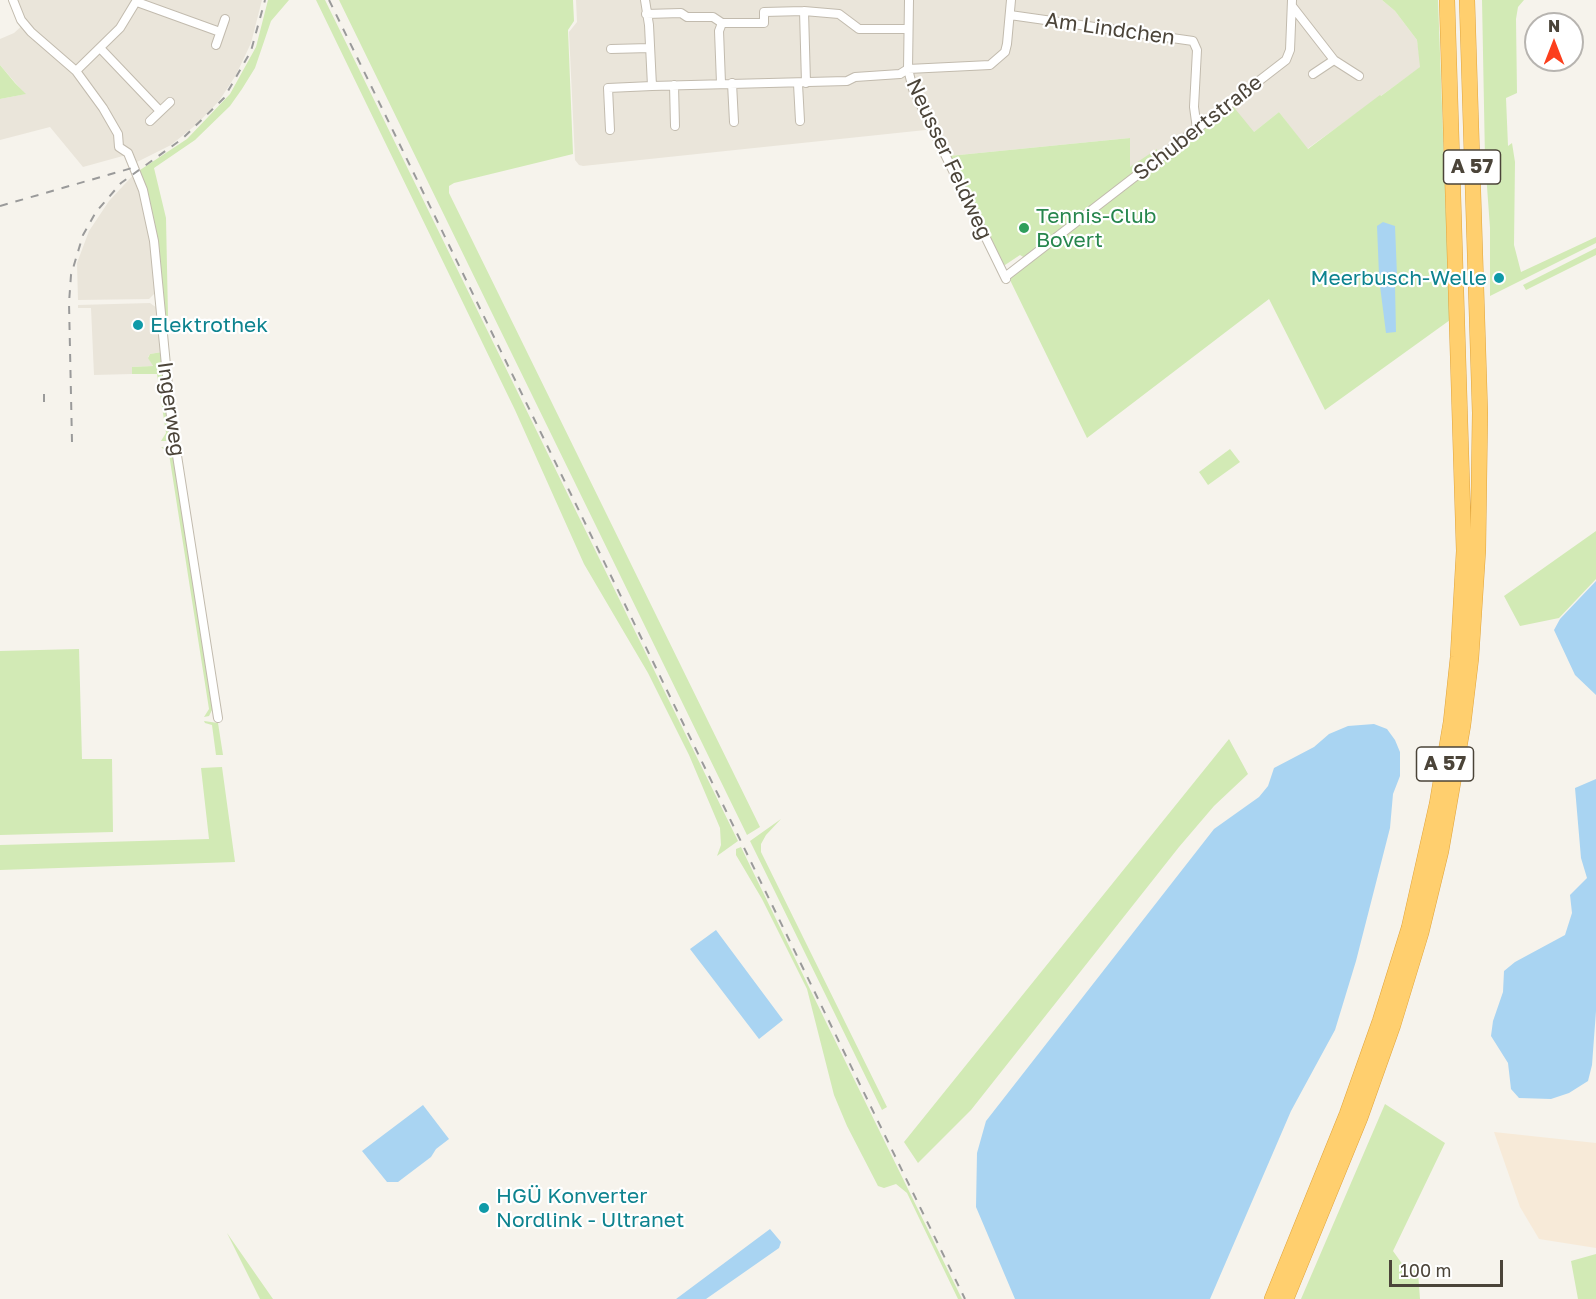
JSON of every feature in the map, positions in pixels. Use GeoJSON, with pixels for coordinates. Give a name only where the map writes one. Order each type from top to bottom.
{"type":"FeatureCollection","features":[{"type":"Feature","properties":{"kind":"highway"},"geometry":{"type":"LineString","coordinates":[[1440,0],[1442,28],[1449,45]]}},
{"type":"Feature","properties":{"kind":"highway","name":"A 57"},"geometry":{"type":"LineString","coordinates":[[1272,1299],[1347,1114],[1400,959],[1428,847],[1451,722],[1459,646],[1464,551],[1447,0]]}},
{"type":"Feature","properties":{"kind":"highway","name":"A 57"},"geometry":{"type":"LineString","coordinates":[[1286,1299],[1359,1118],[1393,1025],[1426,913],[1458,764],[1471,658],[1478,550],[1480,414],[1467,0]]}},
{"type":"Feature","properties":{"kind":"highway"},"geometry":{"type":"LineString","coordinates":[[1469,73],[1476,44],[1476,0]]}},
{"type":"Feature","properties":{"kind":"street","name":"Ingerweg"},"geometry":{"type":"LineString","coordinates":[[13,0],[21,20],[31,32],[76,71],[118,134],[119,147],[128,153],[136,170],[149,211],[173,426],[219,718]]}},
{"type":"Feature","properties":{"kind":"street"},"geometry":{"type":"LineString","coordinates":[[645,0],[652,86]]}},
{"type":"Feature","properties":{"kind":"street","name":"Neusser Feldweg"},"geometry":{"type":"LineString","coordinates":[[909,0],[908,69],[913,89],[1006,278]]}},
{"type":"Feature","properties":{"kind":"street"},"geometry":{"type":"LineString","coordinates":[[610,130],[608,88],[756,82],[762,86],[802,84],[900,74],[908,69],[990,65],[1005,52],[1011,0]]}},
{"type":"Feature","properties":{"kind":"street"},"geometry":{"type":"LineString","coordinates":[[76,71],[120,28],[137,1],[220,32]]}},
{"type":"Feature","properties":{"kind":"street"},"geometry":{"type":"LineString","coordinates":[[1292,3],[1334,60],[1359,76]]}},
{"type":"Feature","properties":{"kind":"street","name":"Schubertstraße"},"geometry":{"type":"LineString","coordinates":[[1006,278],[1286,60],[1290,50],[1292,3]]}},
{"type":"Feature","properties":{"kind":"street"},"geometry":{"type":"LineString","coordinates":[[646,14],[681,13],[687,17],[713,17],[722,22],[764,22],[764,12],[804,10],[839,14],[860,29],[908,28]]}},
{"type":"Feature","properties":{"kind":"street"},"geometry":{"type":"LineString","coordinates":[[800,121],[804,10]]}},
{"type":"Feature","properties":{"kind":"street","name":"Am Lindchen"},"geometry":{"type":"LineString","coordinates":[[1010,15],[1192,41],[1197,50],[1194,107],[1197,129]]}},
{"type":"Feature","properties":{"kind":"street"},"geometry":{"type":"LineString","coordinates":[[216,45],[225,19]]}},
{"type":"Feature","properties":{"kind":"street"},"geometry":{"type":"LineString","coordinates":[[721,83],[719,31],[722,22]]}},
{"type":"Feature","properties":{"kind":"street"},"geometry":{"type":"LineString","coordinates":[[100,48],[160,111]]}},
{"type":"Feature","properties":{"kind":"street"},"geometry":{"type":"LineString","coordinates":[[611,50],[650,48]]}},
{"type":"Feature","properties":{"kind":"street"},"geometry":{"type":"LineString","coordinates":[[1313,74],[1334,60]]}},
{"type":"Feature","properties":{"kind":"street"},"geometry":{"type":"LineString","coordinates":[[732,83],[734,122]]}},
{"type":"Feature","properties":{"kind":"street"},"geometry":{"type":"LineString","coordinates":[[674,86],[675,126]]}},
{"type":"Feature","properties":{"kind":"street"},"geometry":{"type":"LineString","coordinates":[[150,121],[170,102]]}},
{"type":"Feature","properties":{"kind":"shaded area"},"geometry":{"type":"Polygon","coordinates":[[[13,0],[262,0],[251,43],[236,75],[219,101],[197,124],[171,145],[135,163],[130,154],[83,167],[50,127],[0,140],[0,99],[25,94],[0,65],[0,39],[14,33],[25,23],[13,0]]]}},
{"type":"Feature","properties":{"kind":"shaded area"},"geometry":{"type":"Polygon","coordinates":[[[576,0],[1382,0],[1395,11],[1417,40],[1421,67],[1307,149],[1279,112],[1254,132],[1157,162],[1130,167],[1130,138],[949,156],[935,129],[583,166],[575,160],[569,32],[577,22],[576,0]]]}},
{"type":"Feature","properties":{"kind":"shaded area"},"geometry":{"type":"Polygon","coordinates":[[[136,172],[148,211],[156,292],[149,299],[78,300],[77,263],[89,231],[109,201],[136,172]]]}},
{"type":"Feature","properties":{"kind":"shaded area"},"geometry":{"type":"Polygon","coordinates":[[[150,303],[157,308],[162,352],[150,354],[148,357],[153,366],[132,367],[132,374],[94,375],[91,308],[78,308],[78,305],[150,303]]]}},
{"type":"Feature","properties":{"kind":"shaded area"},"geometry":{"type":"Polygon","coordinates":[[[1494,1132],[1596,1143],[1596,1248],[1539,1239],[1520,1207],[1494,1132]]]}},
{"type":"Feature","properties":{"kind":"green space"},"geometry":{"type":"Polygon","coordinates":[[[268,0],[289,0],[271,21],[255,68],[242,89],[230,106],[195,140],[154,168],[166,218],[168,316],[165,320],[137,172],[187,139],[230,94],[256,47],[268,0]]]}},
{"type":"Feature","properties":{"kind":"green space"},"geometry":{"type":"Polygon","coordinates":[[[316,0],[325,0],[738,841],[717,856],[721,845],[720,828],[689,755],[648,673],[584,564],[515,410],[316,0]]]}},
{"type":"Feature","properties":{"kind":"green space"},"geometry":{"type":"Polygon","coordinates":[[[339,0],[573,0],[574,21],[568,30],[573,154],[454,183],[449,186],[449,193],[760,827],[747,835],[339,0]]]}},
{"type":"Feature","properties":{"kind":"green space"},"geometry":{"type":"Polygon","coordinates":[[[1382,0],[1438,0],[1450,320],[1325,410],[1269,299],[1087,438],[1010,280],[1012,274],[1232,105],[1254,132],[1279,112],[1308,149],[1381,96],[1420,67],[1417,40],[1395,11],[1382,0]]]}},
{"type":"Feature","properties":{"kind":"green space"},"geometry":{"type":"Polygon","coordinates":[[[1482,0],[1524,0],[1518,7],[1516,19],[1517,93],[1506,98],[1508,146],[1512,143],[1515,162],[1514,245],[1521,272],[1596,237],[1596,243],[1490,296],[1490,228],[1485,159],[1482,0]]]}},
{"type":"Feature","properties":{"kind":"green space"},"geometry":{"type":"Polygon","coordinates":[[[0,65],[15,83],[26,94],[0,99],[0,65]]]}},
{"type":"Feature","properties":{"kind":"green space","name":"Tennis-Club Bovert"},"geometry":{"type":"Polygon","coordinates":[[[1130,138],[1130,167],[1157,149],[1157,158],[1025,258],[1020,255],[1005,265],[1001,264],[949,156],[1130,138]]]}},
{"type":"Feature","properties":{"kind":"green space"},"geometry":{"type":"Polygon","coordinates":[[[1596,248],[1596,255],[1526,290],[1523,285],[1596,248]]]}},
{"type":"Feature","properties":{"kind":"green space"},"geometry":{"type":"Polygon","coordinates":[[[162,352],[173,436],[166,441],[161,441],[166,433],[157,374],[132,374],[132,367],[153,366],[148,358],[150,354],[162,352]]]}},
{"type":"Feature","properties":{"kind":"green space"},"geometry":{"type":"Polygon","coordinates":[[[161,447],[173,449],[215,704],[209,716],[204,717],[209,709],[169,454],[161,447]]]}},
{"type":"Feature","properties":{"kind":"green space"},"geometry":{"type":"Polygon","coordinates":[[[1230,449],[1240,462],[1208,485],[1199,472],[1230,449]]]}},
{"type":"Feature","properties":{"kind":"green space"},"geometry":{"type":"Polygon","coordinates":[[[1596,531],[1596,579],[1559,618],[1520,626],[1504,596],[1596,531]]]}},
{"type":"Feature","properties":{"kind":"green space"},"geometry":{"type":"Polygon","coordinates":[[[79,649],[82,759],[112,759],[113,832],[0,835],[0,651],[79,649]]]}},
{"type":"Feature","properties":{"kind":"green space"},"geometry":{"type":"Polygon","coordinates":[[[204,721],[218,723],[223,755],[216,755],[212,725],[204,721]]]}},
{"type":"Feature","properties":{"kind":"green space"},"geometry":{"type":"Polygon","coordinates":[[[1229,739],[1248,774],[1214,806],[1179,847],[971,1110],[918,1163],[904,1142],[1229,739]]]}},
{"type":"Feature","properties":{"kind":"green space"},"geometry":{"type":"Polygon","coordinates":[[[222,767],[235,862],[0,870],[0,845],[209,839],[201,768],[222,767]]]}},
{"type":"Feature","properties":{"kind":"green space"},"geometry":{"type":"Polygon","coordinates":[[[781,819],[766,835],[761,844],[761,852],[887,1107],[882,1110],[750,841],[781,819]]]}},
{"type":"Feature","properties":{"kind":"green space"},"geometry":{"type":"Polygon","coordinates":[[[741,847],[962,1299],[958,1299],[907,1193],[896,1184],[884,1188],[878,1186],[847,1126],[834,1095],[807,989],[762,899],[736,855],[736,849],[741,847]]]}},
{"type":"Feature","properties":{"kind":"green space"},"geometry":{"type":"Polygon","coordinates":[[[1385,1104],[1445,1143],[1393,1251],[1403,1265],[1418,1272],[1420,1299],[1301,1299],[1385,1104]]]}},
{"type":"Feature","properties":{"kind":"green space"},"geometry":{"type":"Polygon","coordinates":[[[227,1233],[273,1299],[260,1299],[227,1233]]]}},
{"type":"Feature","properties":{"kind":"green space"},"geometry":{"type":"Polygon","coordinates":[[[1596,1254],[1596,1299],[1578,1299],[1571,1261],[1596,1254]]]}},
{"type":"Feature","properties":{"kind":"water"},"geometry":{"type":"Polygon","coordinates":[[[1383,222],[1395,226],[1397,275],[1379,275],[1377,226],[1383,222]]]}},
{"type":"Feature","properties":{"kind":"water"},"geometry":{"type":"Polygon","coordinates":[[[1395,285],[1396,332],[1386,333],[1380,286],[1395,285]]]}},
{"type":"Feature","properties":{"kind":"water"},"geometry":{"type":"Polygon","coordinates":[[[1596,581],[1596,695],[1575,675],[1554,630],[1560,619],[1596,581]]]}},
{"type":"Feature","properties":{"kind":"water"},"geometry":{"type":"Polygon","coordinates":[[[1374,724],[1387,729],[1395,740],[1400,752],[1400,776],[1393,794],[1390,828],[1356,961],[1335,1030],[1291,1111],[1210,1299],[1015,1299],[976,1207],[977,1153],[986,1121],[1214,829],[1259,797],[1268,786],[1274,768],[1314,747],[1329,734],[1348,726],[1374,724]]]}},
{"type":"Feature","properties":{"kind":"water"},"geometry":{"type":"Polygon","coordinates":[[[1596,779],[1596,1011],[1592,1065],[1588,1081],[1569,1093],[1551,1099],[1519,1098],[1511,1089],[1508,1063],[1491,1036],[1493,1021],[1503,992],[1504,971],[1515,962],[1565,935],[1572,913],[1570,895],[1587,878],[1581,858],[1575,788],[1596,779]]]}},
{"type":"Feature","properties":{"kind":"water"},"geometry":{"type":"Polygon","coordinates":[[[716,930],[783,1020],[759,1039],[690,949],[716,930]]]}},
{"type":"Feature","properties":{"kind":"water"},"geometry":{"type":"Polygon","coordinates":[[[423,1105],[449,1139],[436,1149],[431,1157],[398,1182],[387,1182],[362,1151],[423,1105]]]}},
{"type":"Feature","properties":{"kind":"water"},"geometry":{"type":"Polygon","coordinates":[[[770,1229],[781,1242],[779,1248],[706,1299],[676,1299],[770,1229]]]}},
{"type":"Feature","properties":{"kind":"railway"},"geometry":{"type":"LineString","coordinates":[[72,442],[69,303],[71,275],[83,235],[96,212],[121,183],[182,139],[224,98],[251,51],[265,0]]}},
{"type":"Feature","properties":{"kind":"railway"},"geometry":{"type":"LineString","coordinates":[[329,0],[965,1299]]}},
{"type":"Feature","properties":{"kind":"railway"},"geometry":{"type":"LineString","coordinates":[[0,206],[132,168]]}},
{"type":"Feature","properties":{"kind":"railway"},"geometry":{"type":"LineString","coordinates":[[44,394],[44,409]]}},
{"type":"Feature","properties":{"kind":"place","name":"Tennis-Club Bovert"},"geometry":{"type":"Point","coordinates":[1024,228]}},
{"type":"Feature","properties":{"kind":"place","name":"Meerbusch-Welle"},"geometry":{"type":"Point","coordinates":[1499,278]}},
{"type":"Feature","properties":{"kind":"place","name":"Elektrothek"},"geometry":{"type":"Point","coordinates":[138,325]}},
{"type":"Feature","properties":{"kind":"place","name":"HGÜ Konverter Nordlink - Ultranet"},"geometry":{"type":"Point","coordinates":[484,1208]}}]}
